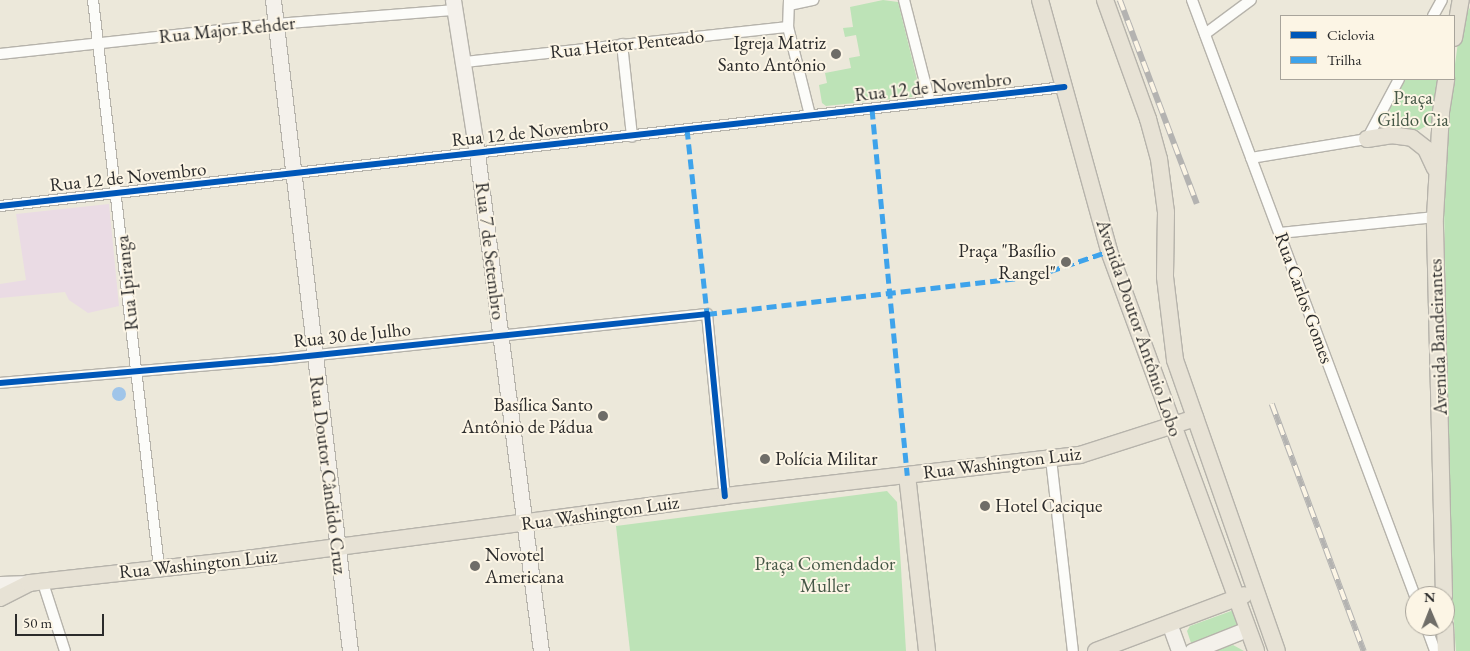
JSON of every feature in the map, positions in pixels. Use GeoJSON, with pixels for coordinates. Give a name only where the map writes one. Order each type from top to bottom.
{"type":"FeatureCollection","features":[{"type":"Feature","properties":{"kind":"main road","name":"Rua Doutor Cândido Cruz"},"geometry":{"type":"LineString","coordinates":[[273,0],[313,353],[350,651]]}},
{"type":"Feature","properties":{"kind":"main road","name":"Avenida Doutor Antônio Lobo"},"geometry":{"type":"LineString","coordinates":[[1040,0],[1109,251],[1256,651]]}},
{"type":"Feature","properties":{"kind":"main road","name":"Avenida Doutor Antônio Lobo"},"geometry":{"type":"LineString","coordinates":[[1105,0],[1159,159],[1166,212],[1165,277],[1174,360],[1278,651]]}},
{"type":"Feature","properties":{"kind":"main road"},"geometry":{"type":"LineString","coordinates":[[1455,32],[1460,0]]}},
{"type":"Feature","properties":{"kind":"main road","name":"Rua 7 de Setembro"},"geometry":{"type":"LineString","coordinates":[[454,5],[465,62],[541,651]]}},
{"type":"Feature","properties":{"kind":"main road","name":"Avenida Bandeirantes"},"geometry":{"type":"LineString","coordinates":[[1444,586],[1435,217],[1436,173],[1446,80]]}},
{"type":"Feature","properties":{"kind":"main road"},"geometry":{"type":"LineString","coordinates":[[1367,139],[1397,135],[1416,140],[1429,152],[1436,173]]}},
{"type":"Feature","properties":{"kind":"main road","name":"Rua Washington Luiz"},"geometry":{"type":"LineString","coordinates":[[0,584],[36,583],[159,566],[337,548],[725,496],[1051,459],[1110,448],[1195,418]]}},
{"type":"Feature","properties":{"kind":"main road"},"geometry":{"type":"LineString","coordinates":[[907,475],[927,651]]}},
{"type":"Feature","properties":{"kind":"main road"},"geometry":{"type":"LineString","coordinates":[[0,598],[36,583]]}},
{"type":"Feature","properties":{"kind":"main road"},"geometry":{"type":"LineString","coordinates":[[1096,651],[1256,590]]}},
{"type":"Feature","properties":{"kind":"main road"},"geometry":{"type":"LineString","coordinates":[[1192,651],[1267,621]]}},
{"type":"Feature","properties":{"kind":"main road"},"geometry":{"type":"LineString","coordinates":[[1169,623],[1179,651]]}},
{"type":"Feature","properties":{"kind":"main road"},"geometry":{"type":"LineString","coordinates":[[1445,636],[1446,651]]}},
{"type":"Feature","properties":{"kind":"street","name":"Rua Ipiranga"},"geometry":{"type":"LineString","coordinates":[[93,0],[118,194],[159,566]]}},
{"type":"Feature","properties":{"kind":"street"},"geometry":{"type":"LineString","coordinates":[[810,115],[788,27],[789,3],[813,0]]}},
{"type":"Feature","properties":{"kind":"street"},"geometry":{"type":"LineString","coordinates":[[904,0],[930,102]]}},
{"type":"Feature","properties":{"kind":"street","name":"Rua Carlos Gomes"},"geometry":{"type":"LineString","coordinates":[[1192,0],[1411,586]]}},
{"type":"Feature","properties":{"kind":"street"},"geometry":{"type":"LineString","coordinates":[[1205,34],[1252,0]]}},
{"type":"Feature","properties":{"kind":"street"},"geometry":{"type":"LineString","coordinates":[[1434,15],[1442,0]]}},
{"type":"Feature","properties":{"kind":"street","name":"Rua Major Rehder"},"geometry":{"type":"LineString","coordinates":[[0,54],[454,5]]}},
{"type":"Feature","properties":{"kind":"street","name":"Rua Heitor Penteado"},"geometry":{"type":"LineString","coordinates":[[465,62],[788,27]]}},
{"type":"Feature","properties":{"kind":"street"},"geometry":{"type":"LineString","coordinates":[[622,44],[632,136]]}},
{"type":"Feature","properties":{"kind":"street"},"geometry":{"type":"LineString","coordinates":[[1251,158],[1367,139],[1398,80]]}},
{"type":"Feature","properties":{"kind":"street","name":"Rua 12 de Novembro"},"geometry":{"type":"LineString","coordinates":[[0,206],[1064,87]]}},
{"type":"Feature","properties":{"kind":"street"},"geometry":{"type":"LineString","coordinates":[[1280,233],[1435,217]]}},
{"type":"Feature","properties":{"kind":"street","name":"Rua 30 de Julho"},"geometry":{"type":"LineString","coordinates":[[0,384],[707,314],[725,496]]}},
{"type":"Feature","properties":{"kind":"street"},"geometry":{"type":"LineString","coordinates":[[1051,459],[1073,651]]}},
{"type":"Feature","properties":{"kind":"street"},"geometry":{"type":"LineString","coordinates":[[36,583],[65,651]]}},
{"type":"Feature","properties":{"kind":"street"},"geometry":{"type":"LineString","coordinates":[[1430,636],[1435,651]]}},
{"type":"Feature","properties":{"kind":"shaded area"},"geometry":{"type":"Polygon","coordinates":[[[109,204],[119,306],[88,313],[69,300],[65,292],[0,298],[0,284],[26,280],[16,214],[109,204]]]}},
{"type":"Feature","properties":{"kind":"green space"},"geometry":{"type":"Polygon","coordinates":[[[883,0],[898,2],[919,87],[912,97],[826,106],[822,103],[819,85],[827,83],[825,73],[851,68],[849,58],[860,56],[856,35],[845,37],[843,28],[853,27],[850,7],[883,0]]]}},
{"type":"Feature","properties":{"kind":"green space"},"geometry":{"type":"Polygon","coordinates":[[[1470,8],[1470,651],[1456,651],[1455,586],[1451,586],[1444,484],[1448,404],[1444,209],[1450,101],[1453,80],[1455,80],[1455,64],[1461,20],[1470,8]]]}},
{"type":"Feature","properties":{"kind":"green space","name":"Praça Gildo Cia"},"geometry":{"type":"Polygon","coordinates":[[[1404,80],[1439,80],[1433,122],[1419,130],[1403,128],[1396,123],[1389,109],[1404,80]]]}},
{"type":"Feature","properties":{"kind":"green space","name":"Praça Comendador Muller"},"geometry":{"type":"Polygon","coordinates":[[[887,491],[897,502],[906,651],[630,651],[616,526],[887,491]]]}},
{"type":"Feature","properties":{"kind":"green space"},"geometry":{"type":"Polygon","coordinates":[[[1234,610],[1238,625],[1191,643],[1187,631],[1190,626],[1234,610]]]}},
{"type":"Feature","properties":{"kind":"green space"},"geometry":{"type":"Polygon","coordinates":[[[1233,645],[1244,651],[1213,651],[1216,649],[1233,645]]]}},
{"type":"Feature","properties":{"kind":"water"},"geometry":{"type":"Polygon","coordinates":[[[119,387],[124,389],[126,394],[124,399],[119,401],[114,399],[112,394],[114,389],[119,387]]]}},
{"type":"Feature","properties":{"kind":"railway"},"geometry":{"type":"LineString","coordinates":[[1120,0],[1197,204]]}},
{"type":"Feature","properties":{"kind":"railway"},"geometry":{"type":"LineString","coordinates":[[1272,404],[1364,651]]}},
{"type":"Feature","properties":{"kind":"marked path"},"geometry":{"type":"LineString","coordinates":[[872,109],[907,475]]}},
{"type":"Feature","properties":{"kind":"marked path"},"geometry":{"type":"LineString","coordinates":[[687,129],[707,314],[1036,276],[1109,251]]}},
{"type":"Feature","properties":{"kind":"cycle path"},"geometry":{"type":"LineString","coordinates":[[0,206],[1064,87]]}},
{"type":"Feature","properties":{"kind":"cycle path"},"geometry":{"type":"LineString","coordinates":[[0,383],[270,360],[707,314],[725,496]]}},
{"type":"Feature","properties":{"kind":"place","name":"Igreja Matriz Santo Antônio"},"geometry":{"type":"Point","coordinates":[836,54]}},
{"type":"Feature","properties":{"kind":"place","name":"Praça \"Basílio Rangel\""},"geometry":{"type":"Point","coordinates":[1066,262]}},
{"type":"Feature","properties":{"kind":"place","name":"Basílica Santo Antônio de Pádua"},"geometry":{"type":"Point","coordinates":[603,416]}},
{"type":"Feature","properties":{"kind":"place","name":"Polícia Militar"},"geometry":{"type":"Point","coordinates":[765,459]}},
{"type":"Feature","properties":{"kind":"place","name":"Hotel Cacique"},"geometry":{"type":"Point","coordinates":[985,506]}},
{"type":"Feature","properties":{"kind":"place","name":"Novotel Americana"},"geometry":{"type":"Point","coordinates":[475,566]}}]}
